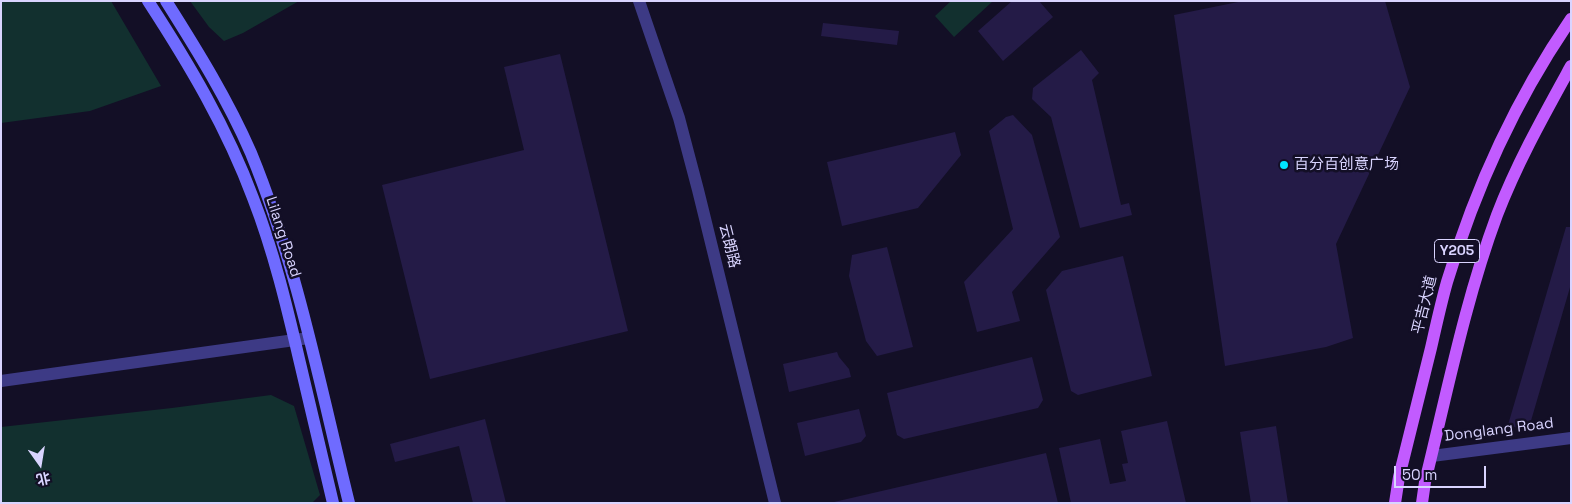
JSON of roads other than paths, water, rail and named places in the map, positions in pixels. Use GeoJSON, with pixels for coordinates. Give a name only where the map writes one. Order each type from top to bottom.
{"type":"FeatureCollection","features":[{"type":"Feature","properties":{"kind":"main road","name":"平吉大道"},"geometry":{"type":"LineString","coordinates":[[1395,503],[1399,477],[1447,283],[1472,206],[1524,96],[1550,50],[1571,19]]}},
{"type":"Feature","properties":{"kind":"main road","name":"Y205"},"geometry":{"type":"LineString","coordinates":[[1422,503],[1472,290],[1497,215],[1522,159],[1571,66]]}},
{"type":"Feature","properties":{"kind":"street","name":"Lilang Road"},"geometry":{"type":"LineString","coordinates":[[148,1],[184,55],[237,158],[253,198],[282,289],[333,503]]}},
{"type":"Feature","properties":{"kind":"street","name":"Lilang Road"},"geometry":{"type":"LineString","coordinates":[[166,1],[229,106],[250,151],[268,198],[296,286],[348,503]]}},
{"type":"Feature","properties":{"kind":"street","name":"云朗路"},"geometry":{"type":"LineString","coordinates":[[639,1],[679,118],[776,503]]}},
{"type":"Feature","properties":{"kind":"street"},"geometry":{"type":"LineString","coordinates":[[1,381],[308,338]]}},
{"type":"Feature","properties":{"kind":"street","name":"Donglang Road"},"geometry":{"type":"LineString","coordinates":[[1432,456],[1571,438]]}},
{"type":"Feature","properties":{"kind":"place","name":"百分百创意广场"},"geometry":{"type":"Point","coordinates":[1284,165]}}]}
